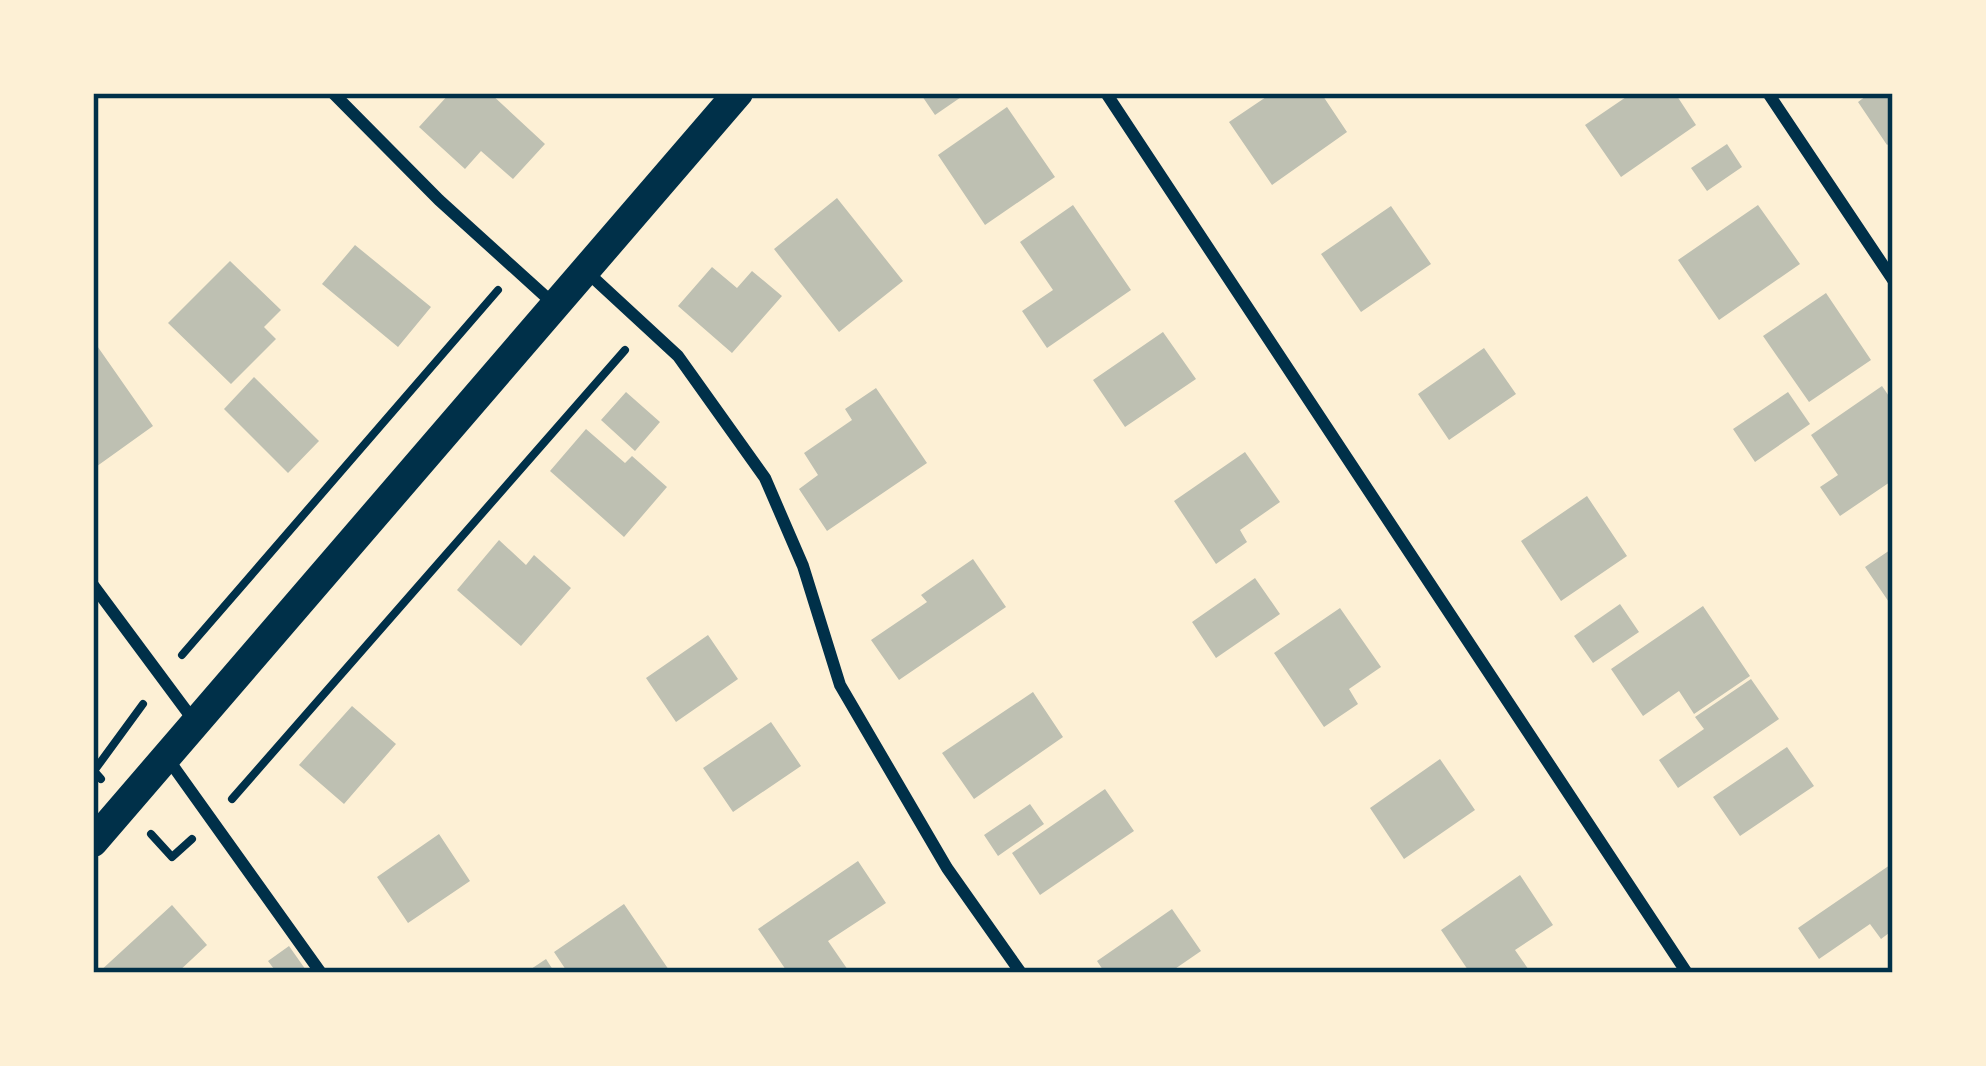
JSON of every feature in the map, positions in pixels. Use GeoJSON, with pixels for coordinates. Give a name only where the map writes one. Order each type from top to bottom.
{"type":"FeatureCollection","features":[{"type":"Feature","properties":{"kind":"main road"},"geometry":{"type":"LineString","coordinates":[[93,842],[738,93]]}},
{"type":"Feature","properties":{"kind":"street"},"geometry":{"type":"LineString","coordinates":[[333,93],[557,307]]}},
{"type":"Feature","properties":{"kind":"street"},"geometry":{"type":"LineString","coordinates":[[1106,93],[1687,973]]}},
{"type":"Feature","properties":{"kind":"street"},"geometry":{"type":"LineString","coordinates":[[1768,93],[1893,280]]}},
{"type":"Feature","properties":{"kind":"street"},"geometry":{"type":"LineString","coordinates":[[586,272],[678,356],[766,478],[802,566],[840,686],[946,868],[1022,973]]}},
{"type":"Feature","properties":{"kind":"street"},"geometry":{"type":"LineString","coordinates":[[93,584],[194,722]]}},
{"type":"Feature","properties":{"kind":"street"},"geometry":{"type":"LineString","coordinates":[[167,757],[321,973]]}},
{"type":"Feature","properties":{"kind":"path"},"geometry":{"type":"LineString","coordinates":[[94,771],[161,679],[516,268]]}},
{"type":"Feature","properties":{"kind":"path"},"geometry":{"type":"LineString","coordinates":[[172,856],[213,821],[646,326]]}},
{"type":"Feature","properties":{"kind":"building"},"geometry":{"type":"Polygon","coordinates":[[[450,93],[490,93],[545,144],[513,179],[481,151],[465,169],[419,127],[450,93]]]}},
{"type":"Feature","properties":{"kind":"building"},"geometry":{"type":"Polygon","coordinates":[[[920,93],[967,93],[935,115],[920,93]]]}},
{"type":"Feature","properties":{"kind":"building"},"geometry":{"type":"Polygon","coordinates":[[[1272,93],[1321,93],[1347,132],[1272,185],[1229,122],[1272,93]]]}},
{"type":"Feature","properties":{"kind":"building"},"geometry":{"type":"Polygon","coordinates":[[[1632,93],[1675,93],[1696,125],[1621,177],[1585,125],[1632,93]]]}},
{"type":"Feature","properties":{"kind":"building"},"geometry":{"type":"Polygon","coordinates":[[[1870,93],[1893,93],[1893,141],[1887,145],[1858,102],[1870,93]]]}},
{"type":"Feature","properties":{"kind":"building"},"geometry":{"type":"Polygon","coordinates":[[[1007,107],[1055,177],[985,225],[938,155],[1007,107]]]}},
{"type":"Feature","properties":{"kind":"building"},"geometry":{"type":"Polygon","coordinates":[[[1727,144],[1742,167],[1707,191],[1691,168],[1727,144]]]}},
{"type":"Feature","properties":{"kind":"building"},"geometry":{"type":"Polygon","coordinates":[[[837,198],[903,281],[839,332],[774,249],[837,198]]]}},
{"type":"Feature","properties":{"kind":"building"},"geometry":{"type":"Polygon","coordinates":[[[1073,205],[1131,290],[1047,348],[1022,311],[1053,290],[1020,242],[1073,205]]]}},
{"type":"Feature","properties":{"kind":"building"},"geometry":{"type":"Polygon","coordinates":[[[1758,205],[1800,264],[1719,320],[1678,260],[1758,205]]]}},
{"type":"Feature","properties":{"kind":"building"},"geometry":{"type":"Polygon","coordinates":[[[1391,206],[1431,264],[1361,312],[1321,254],[1391,206]]]}},
{"type":"Feature","properties":{"kind":"building"},"geometry":{"type":"Polygon","coordinates":[[[355,245],[431,307],[398,347],[322,284],[355,245]]]}},
{"type":"Feature","properties":{"kind":"building"},"geometry":{"type":"Polygon","coordinates":[[[230,261],[281,310],[264,327],[276,339],[231,384],[168,323],[230,261]]]}},
{"type":"Feature","properties":{"kind":"building"},"geometry":{"type":"Polygon","coordinates":[[[712,267],[737,288],[752,271],[782,296],[732,353],[678,306],[712,267]]]}},
{"type":"Feature","properties":{"kind":"building"},"geometry":{"type":"Polygon","coordinates":[[[1826,293],[1871,360],[1809,402],[1763,336],[1826,293]]]}},
{"type":"Feature","properties":{"kind":"building"},"geometry":{"type":"Polygon","coordinates":[[[1163,332],[1196,379],[1125,427],[1093,380],[1163,332]]]}},
{"type":"Feature","properties":{"kind":"building"},"geometry":{"type":"Polygon","coordinates":[[[93,340],[153,426],[93,469],[93,340]]]}},
{"type":"Feature","properties":{"kind":"building"},"geometry":{"type":"Polygon","coordinates":[[[1484,348],[1516,394],[1449,440],[1418,394],[1484,348]]]}},
{"type":"Feature","properties":{"kind":"building"},"geometry":{"type":"Polygon","coordinates":[[[254,377],[319,441],[288,473],[224,409],[254,377]]]}},
{"type":"Feature","properties":{"kind":"building"},"geometry":{"type":"Polygon","coordinates":[[[1882,386],[1893,402],[1893,480],[1840,516],[1820,487],[1838,475],[1811,435],[1882,386]]]}},
{"type":"Feature","properties":{"kind":"building"},"geometry":{"type":"Polygon","coordinates":[[[876,388],[927,463],[827,531],[799,489],[818,475],[804,453],[852,420],[845,409],[876,388]]]}},
{"type":"Feature","properties":{"kind":"building"},"geometry":{"type":"Polygon","coordinates":[[[626,392],[660,422],[635,451],[601,420],[626,392]]]}},
{"type":"Feature","properties":{"kind":"building"},"geometry":{"type":"Polygon","coordinates":[[[1788,392],[1810,424],[1755,462],[1733,429],[1788,392]]]}},
{"type":"Feature","properties":{"kind":"building"},"geometry":{"type":"Polygon","coordinates":[[[586,429],[625,463],[632,456],[667,487],[624,537],[550,471],[586,429]]]}},
{"type":"Feature","properties":{"kind":"building"},"geometry":{"type":"Polygon","coordinates":[[[1245,452],[1280,502],[1240,530],[1247,542],[1216,564],[1174,501],[1245,452]]]}},
{"type":"Feature","properties":{"kind":"building"},"geometry":{"type":"Polygon","coordinates":[[[1587,496],[1627,556],[1561,601],[1521,541],[1587,496]]]}},
{"type":"Feature","properties":{"kind":"building"},"geometry":{"type":"Polygon","coordinates":[[[499,540],[526,565],[534,555],[571,588],[521,646],[457,590],[499,540]]]}},
{"type":"Feature","properties":{"kind":"building"},"geometry":{"type":"Polygon","coordinates":[[[1893,548],[1893,608],[1865,567],[1893,548]]]}},
{"type":"Feature","properties":{"kind":"building"},"geometry":{"type":"Polygon","coordinates":[[[973,559],[1006,607],[899,680],[871,640],[927,602],[921,595],[973,559]]]}},
{"type":"Feature","properties":{"kind":"building"},"geometry":{"type":"Polygon","coordinates":[[[1255,578],[1280,614],[1216,658],[1192,622],[1255,578]]]}},
{"type":"Feature","properties":{"kind":"building"},"geometry":{"type":"Polygon","coordinates":[[[1620,604],[1639,632],[1593,663],[1574,636],[1620,604]]]}},
{"type":"Feature","properties":{"kind":"building"},"geometry":{"type":"Polygon","coordinates":[[[1703,606],[1750,676],[1694,714],[1679,691],[1643,716],[1611,669],[1703,606]]]}},
{"type":"Feature","properties":{"kind":"building"},"geometry":{"type":"Polygon","coordinates":[[[1340,608],[1381,667],[1349,689],[1358,704],[1324,727],[1274,653],[1340,608]]]}},
{"type":"Feature","properties":{"kind":"building"},"geometry":{"type":"Polygon","coordinates":[[[708,635],[738,679],[676,722],[646,678],[708,635]]]}},
{"type":"Feature","properties":{"kind":"building"},"geometry":{"type":"Polygon","coordinates":[[[1751,679],[1779,719],[1678,788],[1659,760],[1704,729],[1695,717],[1751,679]]]}},
{"type":"Feature","properties":{"kind":"building"},"geometry":{"type":"Polygon","coordinates":[[[1033,692],[1063,737],[974,799],[942,753],[1033,692]]]}},
{"type":"Feature","properties":{"kind":"building"},"geometry":{"type":"Polygon","coordinates":[[[352,706],[396,744],[344,804],[299,765],[352,706]]]}},
{"type":"Feature","properties":{"kind":"building"},"geometry":{"type":"Polygon","coordinates":[[[771,722],[801,766],[733,812],[703,768],[771,722]]]}},
{"type":"Feature","properties":{"kind":"building"},"geometry":{"type":"Polygon","coordinates":[[[1787,747],[1814,786],[1740,836],[1713,797],[1787,747]]]}},
{"type":"Feature","properties":{"kind":"building"},"geometry":{"type":"Polygon","coordinates":[[[1440,759],[1475,810],[1404,859],[1370,808],[1440,759]]]}},
{"type":"Feature","properties":{"kind":"building"},"geometry":{"type":"Polygon","coordinates":[[[1105,789],[1134,831],[1040,895],[1012,853],[1105,789]]]}},
{"type":"Feature","properties":{"kind":"building"},"geometry":{"type":"Polygon","coordinates":[[[1030,804],[1044,824],[998,856],[984,835],[1030,804]]]}},
{"type":"Feature","properties":{"kind":"building"},"geometry":{"type":"Polygon","coordinates":[[[439,834],[470,881],[408,923],[377,877],[439,834]]]}},
{"type":"Feature","properties":{"kind":"building"},"geometry":{"type":"Polygon","coordinates":[[[858,861],[886,903],[828,941],[850,973],[788,973],[758,929],[858,861]]]}},
{"type":"Feature","properties":{"kind":"building"},"geometry":{"type":"Polygon","coordinates":[[[1890,865],[1893,930],[1881,939],[1870,924],[1819,959],[1798,928],[1890,865]]]}},
{"type":"Feature","properties":{"kind":"building"},"geometry":{"type":"Polygon","coordinates":[[[1520,875],[1553,925],[1515,950],[1531,973],[1470,973],[1441,930],[1520,875]]]}},
{"type":"Feature","properties":{"kind":"building"},"geometry":{"type":"Polygon","coordinates":[[[624,904],[671,973],[568,973],[554,952],[624,904]]]}},
{"type":"Feature","properties":{"kind":"building"},"geometry":{"type":"Polygon","coordinates":[[[172,905],[207,945],[177,973],[98,973],[172,905]]]}},
{"type":"Feature","properties":{"kind":"building"},"geometry":{"type":"Polygon","coordinates":[[[1172,909],[1201,951],[1169,973],[1105,973],[1097,961],[1172,909]]]}},
{"type":"Feature","properties":{"kind":"building"},"geometry":{"type":"Polygon","coordinates":[[[289,946],[308,973],[277,973],[268,961],[289,946]]]}},
{"type":"Feature","properties":{"kind":"building"},"geometry":{"type":"Polygon","coordinates":[[[546,959],[555,973],[525,973],[546,959]]]}}]}
